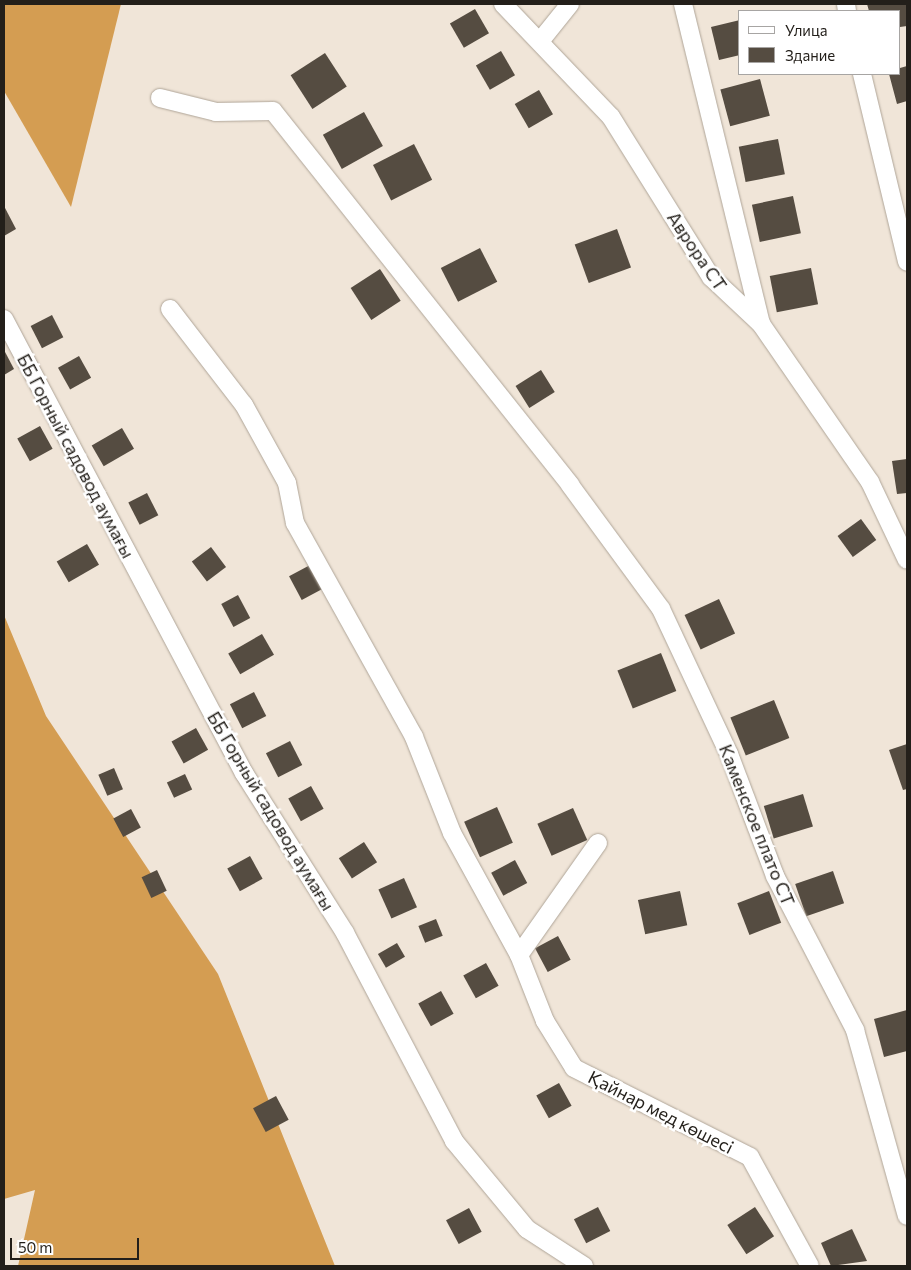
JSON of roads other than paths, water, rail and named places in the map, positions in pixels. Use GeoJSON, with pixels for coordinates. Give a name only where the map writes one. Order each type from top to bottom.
{"type":"FeatureCollection","features":[{"type":"Feature","properties":{"kind":"street","name":"Аврора СТ"},"geometry":{"type":"LineString","coordinates":[[502,4],[521,26],[541,40],[611,117],[711,277],[761,324],[870,482],[907,560]]}},
{"type":"Feature","properties":{"kind":"street"},"geometry":{"type":"LineString","coordinates":[[541,40],[570,4]]}},
{"type":"Feature","properties":{"kind":"street"},"geometry":{"type":"LineString","coordinates":[[683,4],[761,324]]}},
{"type":"Feature","properties":{"kind":"street"},"geometry":{"type":"LineString","coordinates":[[862,75],[907,262]]}},
{"type":"Feature","properties":{"kind":"street","name":"Каменское плато СТ"},"geometry":{"type":"LineString","coordinates":[[160,98],[216,112],[273,111],[570,485],[660,608],[729,754],[775,876],[854,1030],[907,1216]]}},
{"type":"Feature","properties":{"kind":"street","name":"Қайнар мед көшесі"},"geometry":{"type":"LineString","coordinates":[[170,309],[244,405],[287,482],[295,524],[414,737],[452,833],[519,955],[545,1021],[574,1068],[750,1157],[810,1266]]}},
{"type":"Feature","properties":{"kind":"street","name":"ББ Горный садовод аумағы"},"geometry":{"type":"LineString","coordinates":[[4,319],[244,773],[345,934],[454,1141],[527,1230],[584,1266]]}},
{"type":"Feature","properties":{"kind":"street"},"geometry":{"type":"LineString","coordinates":[[519,955],[598,843]]}}]}
